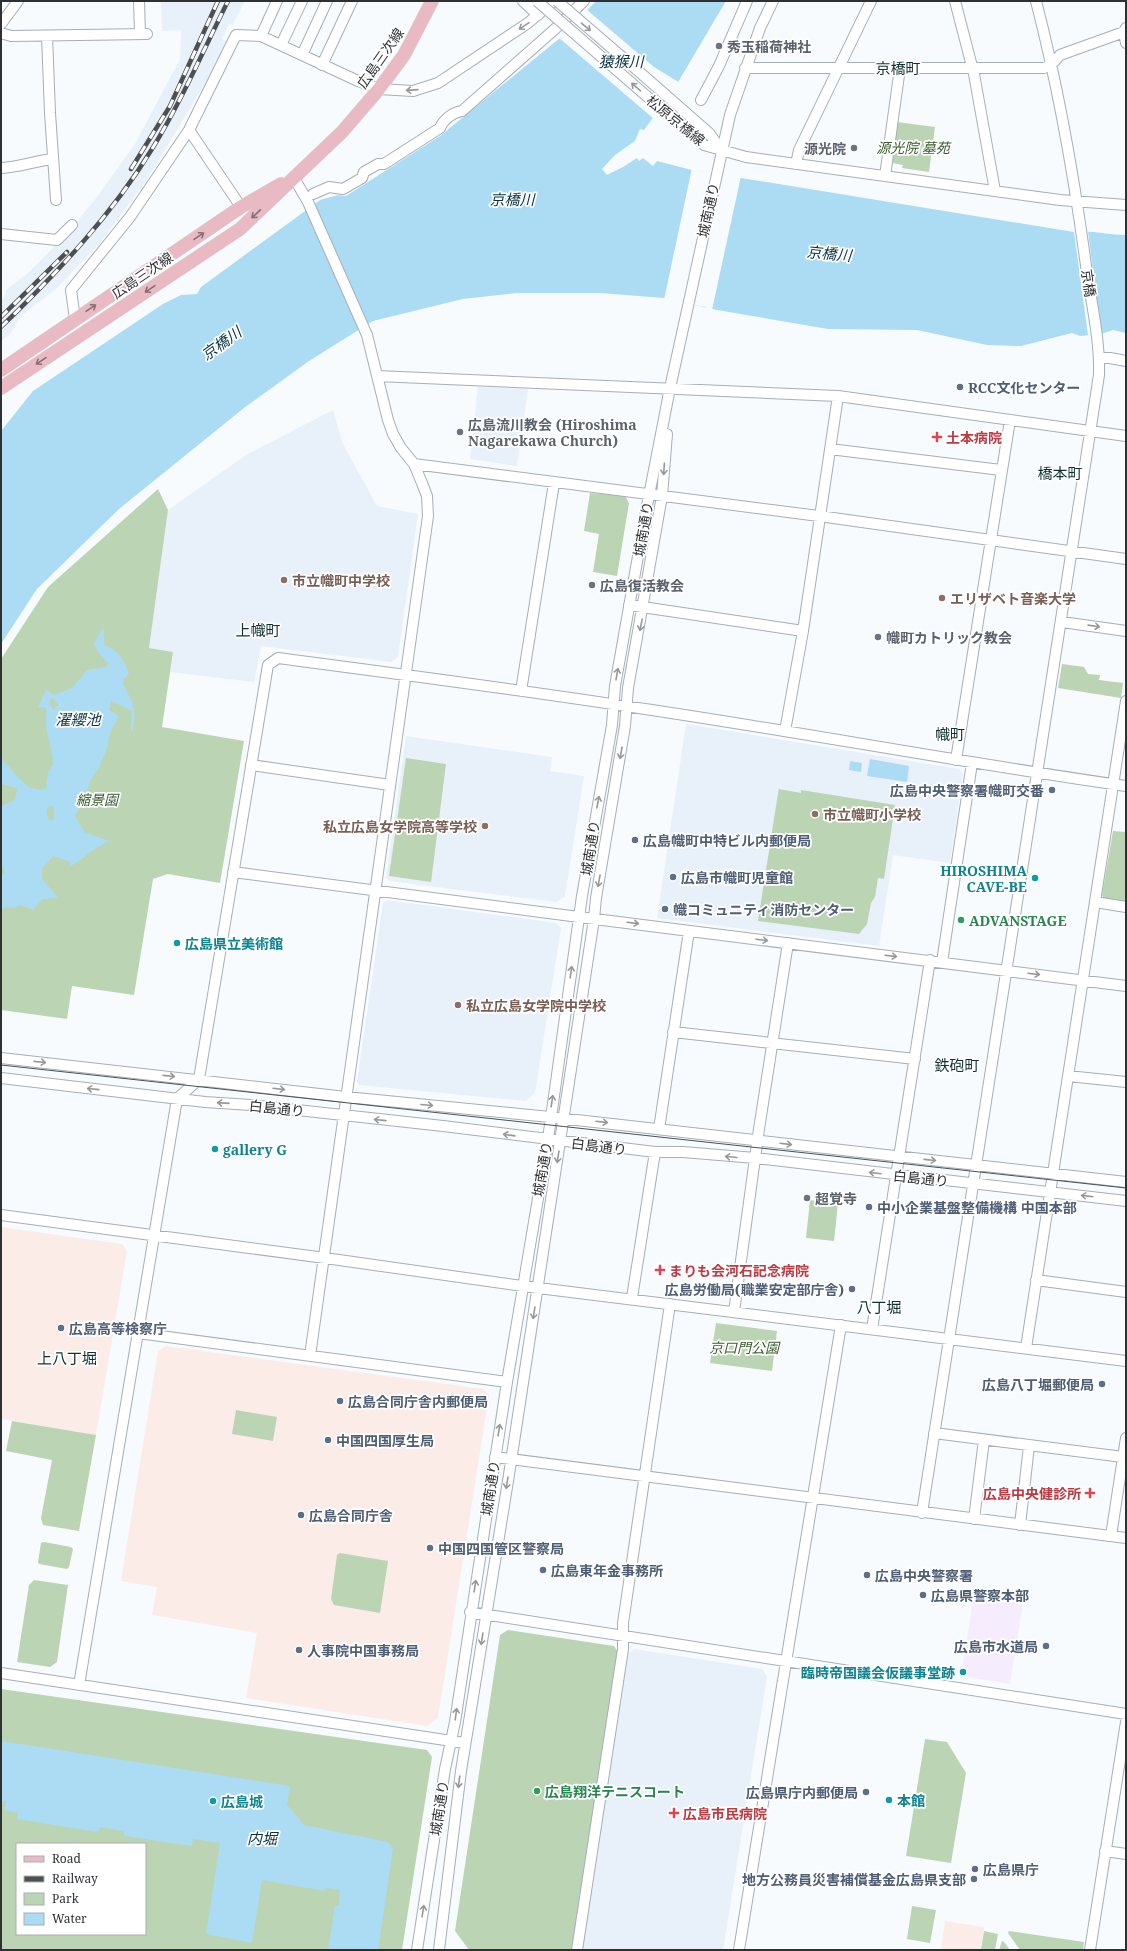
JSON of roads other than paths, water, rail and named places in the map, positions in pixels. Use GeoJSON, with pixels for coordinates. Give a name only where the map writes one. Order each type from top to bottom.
{"type":"FeatureCollection","features":[{"type":"Feature","properties":{"kind":"main road","name":"広島三次線"},"geometry":{"type":"LineString","coordinates":[[1,388],[240,229],[342,132],[379,89],[404,55],[432,1]]}},
{"type":"Feature","properties":{"kind":"main road","name":"広島三次線"},"geometry":{"type":"LineString","coordinates":[[1,370],[241,207],[273,188],[294,178]]}},
{"type":"Feature","properties":{"kind":"street"},"geometry":{"type":"LineString","coordinates":[[1,24],[18,1]]}},
{"type":"Feature","properties":{"kind":"street"},"geometry":{"type":"LineString","coordinates":[[1,33],[11,36],[144,34],[139,1]]}},
{"type":"Feature","properties":{"kind":"street"},"geometry":{"type":"LineString","coordinates":[[262,36],[277,1]]}},
{"type":"Feature","properties":{"kind":"street"},"geometry":{"type":"LineString","coordinates":[[280,45],[302,1]]}},
{"type":"Feature","properties":{"kind":"street"},"geometry":{"type":"LineString","coordinates":[[302,55],[327,1]]}},
{"type":"Feature","properties":{"kind":"street"},"geometry":{"type":"LineString","coordinates":[[322,65],[352,1]]}},
{"type":"Feature","properties":{"kind":"street"},"geometry":{"type":"LineString","coordinates":[[523,1],[538,15]]}},
{"type":"Feature","properties":{"kind":"street","name":"松原京橋線"},"geometry":{"type":"LineString","coordinates":[[537,1],[704,145],[722,151]]}},
{"type":"Feature","properties":{"kind":"street"},"geometry":{"type":"LineString","coordinates":[[74,319],[71,290],[130,217],[189,130],[236,35],[262,36],[322,65],[379,89],[413,91],[438,83],[538,15],[555,1]]}},
{"type":"Feature","properties":{"kind":"street","name":"松原京橋線"},"geometry":{"type":"LineString","coordinates":[[555,1],[675,102],[709,133],[722,151]]}},
{"type":"Feature","properties":{"kind":"street"},"geometry":{"type":"LineString","coordinates":[[311,198],[329,187],[343,189],[362,178],[364,172],[378,164],[384,164],[440,128],[442,122],[457,111],[462,111],[555,29],[584,1]]}},
{"type":"Feature","properties":{"kind":"street"},"geometry":{"type":"LineString","coordinates":[[701,100],[748,1]]}},
{"type":"Feature","properties":{"kind":"street"},"geometry":{"type":"LineString","coordinates":[[773,1],[745,68],[730,115],[722,151],[746,157],[1076,202],[1126,205]]}},
{"type":"Feature","properties":{"kind":"street"},"geometry":{"type":"LineString","coordinates":[[796,164],[799,150],[870,1]]}},
{"type":"Feature","properties":{"kind":"street"},"geometry":{"type":"LineString","coordinates":[[955,1],[972,68],[994,191]]}},
{"type":"Feature","properties":{"kind":"street","name":"京橋"},"geometry":{"type":"LineString","coordinates":[[922,1512],[1098,384],[1099,358],[1082,232],[1052,64],[1036,1]]}},
{"type":"Feature","properties":{"kind":"street"},"geometry":{"type":"LineString","coordinates":[[745,68],[1044,68],[1052,64],[1060,55],[1125,30],[1126,43]]}},
{"type":"Feature","properties":{"kind":"street"},"geometry":{"type":"LineString","coordinates":[[47,36],[56,200]]}},
{"type":"Feature","properties":{"kind":"street"},"geometry":{"type":"LineString","coordinates":[[885,176],[900,68]]}},
{"type":"Feature","properties":{"kind":"street"},"geometry":{"type":"LineString","coordinates":[[189,130],[241,207]]}},
{"type":"Feature","properties":{"kind":"street","name":"城南通り"},"geometry":{"type":"LineString","coordinates":[[417,1950],[450,1742],[455,1722],[470,1612],[522,1286],[548,1139],[550,1116],[579,917],[597,804],[605,767],[615,686],[670,388],[722,151]]}},
{"type":"Feature","properties":{"kind":"street"},"geometry":{"type":"LineString","coordinates":[[1,168],[16,167],[38,161],[53,159]]}},
{"type":"Feature","properties":{"kind":"street"},"geometry":{"type":"LineString","coordinates":[[294,178],[311,198],[364,329],[388,420],[393,434],[401,448],[414,464],[427,496],[428,516],[390,784],[377,890],[346,1097],[325,1258],[310,1356]]}},
{"type":"Feature","properties":{"kind":"street"},"geometry":{"type":"LineString","coordinates":[[1,234],[57,240],[72,225]]}},
{"type":"Feature","properties":{"kind":"street"},"geometry":{"type":"LineString","coordinates":[[1099,358],[1110,358],[1126,361]]}},
{"type":"Feature","properties":{"kind":"street"},"geometry":{"type":"LineString","coordinates":[[377,376],[838,396],[1126,436]]}},
{"type":"Feature","properties":{"kind":"street","name":"城南通り"},"geometry":{"type":"LineString","coordinates":[[439,1950],[465,1744],[511,1460],[596,898],[625,726],[628,688],[644,607],[662,496],[670,388]]}},
{"type":"Feature","properties":{"kind":"street"},"geometry":{"type":"LineString","coordinates":[[785,732],[803,631],[838,396]]}},
{"type":"Feature","properties":{"kind":"street"},"geometry":{"type":"LineString","coordinates":[[956,760],[1010,420]]}},
{"type":"Feature","properties":{"kind":"street"},"geometry":{"type":"LineString","coordinates":[[830,449],[1001,470]]}},
{"type":"Feature","properties":{"kind":"street"},"geometry":{"type":"LineString","coordinates":[[414,464],[819,516],[1126,559]]}},
{"type":"Feature","properties":{"kind":"street"},"geometry":{"type":"LineString","coordinates":[[520,691],[554,483]]}},
{"type":"Feature","properties":{"kind":"street"},"geometry":{"type":"LineString","coordinates":[[629,605],[803,631]]}},
{"type":"Feature","properties":{"kind":"street"},"geometry":{"type":"LineString","coordinates":[[1062,622],[1126,631]]}},
{"type":"Feature","properties":{"kind":"street"},"geometry":{"type":"LineString","coordinates":[[79,1685],[177,1099],[198,1079],[268,665],[278,658],[627,706],[956,760],[1126,786]]}},
{"type":"Feature","properties":{"kind":"street"},"geometry":{"type":"LineString","coordinates":[[1026,1348],[1126,701]]}},
{"type":"Feature","properties":{"kind":"street"},"geometry":{"type":"LineString","coordinates":[[942,962],[972,762]]}},
{"type":"Feature","properties":{"kind":"street"},"geometry":{"type":"LineString","coordinates":[[251,765],[390,784]]}},
{"type":"Feature","properties":{"kind":"street"},"geometry":{"type":"LineString","coordinates":[[233,872],[1126,986]]}},
{"type":"Feature","properties":{"kind":"street"},"geometry":{"type":"LineString","coordinates":[[1095,902],[1126,906]]}},
{"type":"Feature","properties":{"kind":"street"},"geometry":{"type":"LineString","coordinates":[[659,1129],[689,931]]}},
{"type":"Feature","properties":{"kind":"street"},"geometry":{"type":"LineString","coordinates":[[734,1312],[757,1141],[788,943]]}},
{"type":"Feature","properties":{"kind":"street"},"geometry":{"type":"LineString","coordinates":[[872,1329],[930,960]]}},
{"type":"Feature","properties":{"kind":"street"},"geometry":{"type":"LineString","coordinates":[[673,1032],[914,1059]]}},
{"type":"Feature","properties":{"kind":"street","name":"白島通り"},"geometry":{"type":"LineString","coordinates":[[1,1058],[198,1079],[346,1097],[550,1116],[757,1141],[1126,1182]]}},
{"type":"Feature","properties":{"kind":"street"},"geometry":{"type":"LineString","coordinates":[[1068,1076],[1126,1082]]}},
{"type":"Feature","properties":{"kind":"street","name":"白島通り"},"geometry":{"type":"LineString","coordinates":[[1,1078],[177,1099],[251,1105],[655,1152],[683,1152],[755,1158],[1126,1201]]}},
{"type":"Feature","properties":{"kind":"street"},"geometry":{"type":"LineString","coordinates":[[632,1298],[655,1152]]}},
{"type":"Feature","properties":{"kind":"street"},"geometry":{"type":"LineString","coordinates":[[1,1215],[522,1286],[632,1298],[1126,1361]]}},
{"type":"Feature","properties":{"kind":"street"},"geometry":{"type":"LineString","coordinates":[[1036,1280],[1126,1292]]}},
{"type":"Feature","properties":{"kind":"street"},"geometry":{"type":"LineString","coordinates":[[577,1950],[622,1656],[623,1623],[670,1304]]}},
{"type":"Feature","properties":{"kind":"street"},"geometry":{"type":"LineString","coordinates":[[739,1950],[812,1499],[842,1325]]}},
{"type":"Feature","properties":{"kind":"street"},"geometry":{"type":"LineString","coordinates":[[138,1333],[507,1382]]}},
{"type":"Feature","properties":{"kind":"street"},"geometry":{"type":"LineString","coordinates":[[934,1433],[1123,1457]]}},
{"type":"Feature","properties":{"kind":"street"},"geometry":{"type":"LineString","coordinates":[[1111,1536],[1126,1438]]}},
{"type":"Feature","properties":{"kind":"street"},"geometry":{"type":"LineString","coordinates":[[974,1519],[984,1440]]}},
{"type":"Feature","properties":{"kind":"street"},"geometry":{"type":"LineString","coordinates":[[1020,1525],[1030,1446]]}},
{"type":"Feature","properties":{"kind":"street"},"geometry":{"type":"LineString","coordinates":[[495,1458],[1126,1538]]}},
{"type":"Feature","properties":{"kind":"street"},"geometry":{"type":"LineString","coordinates":[[470,1612],[1126,1714]]}},
{"type":"Feature","properties":{"kind":"street"},"geometry":{"type":"LineString","coordinates":[[1,1673],[465,1744]]}},
{"type":"Feature","properties":{"kind":"street"},"geometry":{"type":"LineString","coordinates":[[1090,1950],[1126,1722]]}},
{"type":"Feature","properties":{"kind":"street"},"geometry":{"type":"LineString","coordinates":[[1105,1851],[1126,1854]]}},
{"type":"Feature","properties":{"kind":"water","name":"京橋川"},"geometry":{"type":"Polygon","coordinates":[[[596,1],[726,1],[674,89],[644,130],[640,129],[635,141],[615,155],[602,169],[607,175],[637,158],[639,161],[643,158],[653,166],[657,161],[692,170],[1074,232],[1126,235],[1126,333],[1113,330],[1101,334],[1080,336],[1072,333],[1021,346],[987,345],[917,330],[828,329],[717,310],[664,298],[600,293],[516,293],[463,299],[373,321],[309,361],[244,408],[119,509],[37,589],[1,644],[1,431],[33,391],[163,304],[181,295],[197,294],[201,287],[320,200],[338,195],[346,196],[440,136],[560,38],[596,1]]]}},
{"type":"Feature","properties":{"kind":"water","name":"濯纓池"},"geometry":{"type":"Polygon","coordinates":[[[102,629],[104,630],[104,645],[117,653],[129,673],[122,682],[134,710],[133,730],[131,730],[132,711],[111,701],[109,710],[119,716],[111,730],[106,751],[98,769],[90,781],[83,804],[75,815],[84,832],[109,841],[88,853],[71,866],[68,861],[53,856],[42,869],[42,879],[58,898],[42,899],[33,910],[20,905],[14,908],[5,907],[1,911],[1,876],[5,873],[1,863],[1,806],[15,800],[17,788],[1,784],[1,765],[3,760],[27,785],[39,790],[46,789],[48,772],[53,765],[53,760],[46,721],[46,709],[45,707],[38,708],[46,690],[54,695],[72,688],[87,670],[107,667],[108,663],[97,651],[94,643],[102,629]],[[51,698],[49,702],[53,710],[58,705],[54,699],[51,698]],[[49,806],[47,816],[49,820],[54,820],[54,807],[49,806]]]}},
{"type":"Feature","properties":{"kind":"water"},"geometry":{"type":"Polygon","coordinates":[[[870,759],[909,766],[907,782],[867,776],[870,759]]]}},
{"type":"Feature","properties":{"kind":"water"},"geometry":{"type":"Polygon","coordinates":[[[850,761],[862,763],[861,772],[849,770],[850,761]]]}},
{"type":"Feature","properties":{"kind":"water","name":"内堀"},"geometry":{"type":"Polygon","coordinates":[[[1,1741],[290,1786],[287,1805],[304,1825],[388,1842],[393,1849],[378,1950],[328,1950],[335,1906],[339,1906],[340,1890],[325,1888],[325,1891],[262,1880],[252,1943],[206,1934],[220,1843],[193,1839],[192,1846],[124,1836],[124,1831],[100,1827],[99,1832],[17,1819],[18,1813],[4,1810],[6,1801],[1,1801],[1,1741]]]}},
{"type":"Feature","properties":{"kind":"tram line"},"geometry":{"type":"LineString","coordinates":[[1,1065],[1126,1188]]}},
{"type":"Feature","properties":{"kind":"railway"},"geometry":{"type":"LineString","coordinates":[[131,169],[170,106],[218,1]]}},
{"type":"Feature","properties":{"kind":"railway"},"geometry":{"type":"LineString","coordinates":[[1,327],[63,265],[101,221],[136,174],[173,113],[228,1]]}},
{"type":"Feature","properties":{"kind":"railway"},"geometry":{"type":"LineString","coordinates":[[1,317],[67,252]]}},
{"type":"Feature","properties":{"kind":"place","name":"秀玉稲荷神社"},"geometry":{"type":"Point","coordinates":[719,46]}},
{"type":"Feature","properties":{"kind":"place","name":"源光院"},"geometry":{"type":"Point","coordinates":[854,148]}},
{"type":"Feature","properties":{"kind":"place","name":"RCC文化センター"},"geometry":{"type":"Point","coordinates":[960,387]}},
{"type":"Feature","properties":{"kind":"place","name":"広島流川教会 (Hiroshima Nagarekawa Church)"},"geometry":{"type":"Point","coordinates":[460,432]}},
{"type":"Feature","properties":{"kind":"place","name":"土本病院"},"geometry":{"type":"Point","coordinates":[937,437]}},
{"type":"Feature","properties":{"kind":"place","name":"市立幟町中学校"},"geometry":{"type":"Point","coordinates":[284,580]}},
{"type":"Feature","properties":{"kind":"place","name":"広島復活教会"},"geometry":{"type":"Point","coordinates":[592,585]}},
{"type":"Feature","properties":{"kind":"place","name":"エリザベト音楽大学"},"geometry":{"type":"Point","coordinates":[942,598]}},
{"type":"Feature","properties":{"kind":"place","name":"幟町カトリック教会"},"geometry":{"type":"Point","coordinates":[878,637]}},
{"type":"Feature","properties":{"kind":"place","name":"広島中央警察署幟町交番"},"geometry":{"type":"Point","coordinates":[1052,790]}},
{"type":"Feature","properties":{"kind":"place","name":"市立幟町小学校"},"geometry":{"type":"Point","coordinates":[815,814]}},
{"type":"Feature","properties":{"kind":"place","name":"私立広島女学院高等学校"},"geometry":{"type":"Point","coordinates":[485,826]}},
{"type":"Feature","properties":{"kind":"place","name":"広島幟町中特ビル内郵便局"},"geometry":{"type":"Point","coordinates":[635,840]}},
{"type":"Feature","properties":{"kind":"place","name":"広島市幟町児童館"},"geometry":{"type":"Point","coordinates":[673,877]}},
{"type":"Feature","properties":{"kind":"place","name":"HIROSHIMA CAVE-BE"},"geometry":{"type":"Point","coordinates":[1035,878]}},
{"type":"Feature","properties":{"kind":"place","name":"幟コミュニティ消防センター"},"geometry":{"type":"Point","coordinates":[665,909]}},
{"type":"Feature","properties":{"kind":"place","name":"ADVANSTAGE"},"geometry":{"type":"Point","coordinates":[961,920]}},
{"type":"Feature","properties":{"kind":"place","name":"広島県立美術館"},"geometry":{"type":"Point","coordinates":[177,943]}},
{"type":"Feature","properties":{"kind":"place","name":"私立広島女学院中学校"},"geometry":{"type":"Point","coordinates":[458,1005]}},
{"type":"Feature","properties":{"kind":"place","name":"gallery G"},"geometry":{"type":"Point","coordinates":[215,1149]}},
{"type":"Feature","properties":{"kind":"place","name":"超覚寺"},"geometry":{"type":"Point","coordinates":[807,1198]}},
{"type":"Feature","properties":{"kind":"place","name":"中小企業基盤整備機構 中国本部"},"geometry":{"type":"Point","coordinates":[869,1207]}},
{"type":"Feature","properties":{"kind":"place","name":"まりも会河石記念病院"},"geometry":{"type":"Point","coordinates":[660,1270]}},
{"type":"Feature","properties":{"kind":"place","name":"広島労働局(職業安定部庁舎)"},"geometry":{"type":"Point","coordinates":[852,1289]}},
{"type":"Feature","properties":{"kind":"place","name":"広島高等検察庁"},"geometry":{"type":"Point","coordinates":[61,1328]}},
{"type":"Feature","properties":{"kind":"place","name":"広島八丁堀郵便局"},"geometry":{"type":"Point","coordinates":[1102,1384]}},
{"type":"Feature","properties":{"kind":"place","name":"広島合同庁舎内郵便局"},"geometry":{"type":"Point","coordinates":[340,1401]}},
{"type":"Feature","properties":{"kind":"place","name":"中国四国厚生局"},"geometry":{"type":"Point","coordinates":[328,1440]}},
{"type":"Feature","properties":{"kind":"place","name":"広島中央健診所"},"geometry":{"type":"Point","coordinates":[1090,1493]}},
{"type":"Feature","properties":{"kind":"place","name":"広島合同庁舎"},"geometry":{"type":"Point","coordinates":[301,1515]}},
{"type":"Feature","properties":{"kind":"place","name":"中国四国管区警察局"},"geometry":{"type":"Point","coordinates":[430,1548]}},
{"type":"Feature","properties":{"kind":"place","name":"広島東年金事務所"},"geometry":{"type":"Point","coordinates":[543,1570]}},
{"type":"Feature","properties":{"kind":"place","name":"広島中央警察署"},"geometry":{"type":"Point","coordinates":[867,1575]}},
{"type":"Feature","properties":{"kind":"place","name":"広島県警察本部"},"geometry":{"type":"Point","coordinates":[923,1595]}},
{"type":"Feature","properties":{"kind":"place","name":"広島市水道局"},"geometry":{"type":"Point","coordinates":[1046,1646]}},
{"type":"Feature","properties":{"kind":"place","name":"人事院中国事務局"},"geometry":{"type":"Point","coordinates":[299,1650]}},
{"type":"Feature","properties":{"kind":"place","name":"臨時帝国議会仮議事堂跡"},"geometry":{"type":"Point","coordinates":[963,1672]}},
{"type":"Feature","properties":{"kind":"place","name":"広島翔洋テニスコート"},"geometry":{"type":"Point","coordinates":[537,1791]}},
{"type":"Feature","properties":{"kind":"place","name":"広島県庁内郵便局"},"geometry":{"type":"Point","coordinates":[866,1792]}},
{"type":"Feature","properties":{"kind":"place","name":"本館"},"geometry":{"type":"Point","coordinates":[889,1800]}},
{"type":"Feature","properties":{"kind":"place","name":"広島城"},"geometry":{"type":"Point","coordinates":[213,1801]}},
{"type":"Feature","properties":{"kind":"place","name":"広島市民病院"},"geometry":{"type":"Point","coordinates":[674,1813]}},
{"type":"Feature","properties":{"kind":"place","name":"広島県庁"},"geometry":{"type":"Point","coordinates":[975,1869]}},
{"type":"Feature","properties":{"kind":"place","name":"地方公務員災害補償基金広島県支部"},"geometry":{"type":"Point","coordinates":[974,1879]}},
{"type":"Feature","properties":{"kind":"district","name":"京橋町"},"geometry":{"type":"Point","coordinates":[898,68]}},
{"type":"Feature","properties":{"kind":"district","name":"橋本町"},"geometry":{"type":"Point","coordinates":[1060,473]}},
{"type":"Feature","properties":{"kind":"district","name":"上幟町"},"geometry":{"type":"Point","coordinates":[258,630]}},
{"type":"Feature","properties":{"kind":"district","name":"幟町"},"geometry":{"type":"Point","coordinates":[950,734]}},
{"type":"Feature","properties":{"kind":"district","name":"鉄砲町"},"geometry":{"type":"Point","coordinates":[957,1065]}},
{"type":"Feature","properties":{"kind":"district","name":"八丁堀"},"geometry":{"type":"Point","coordinates":[879,1307]}},
{"type":"Feature","properties":{"kind":"district","name":"上八丁堀"},"geometry":{"type":"Point","coordinates":[67,1358]}},
{"type":"Feature","properties":{"kind":"water label","name":"猿猴川"},"geometry":{"type":"Point","coordinates":[621,61]}},
{"type":"Feature","properties":{"kind":"park label","name":"源光院 墓苑"},"geometry":{"type":"Point","coordinates":[913,147]}},
{"type":"Feature","properties":{"kind":"park label","name":"縮景園"},"geometry":{"type":"Point","coordinates":[97,799]}},
{"type":"Feature","properties":{"kind":"park label","name":"京口門公園"},"geometry":{"type":"Point","coordinates":[744,1347]}}]}
